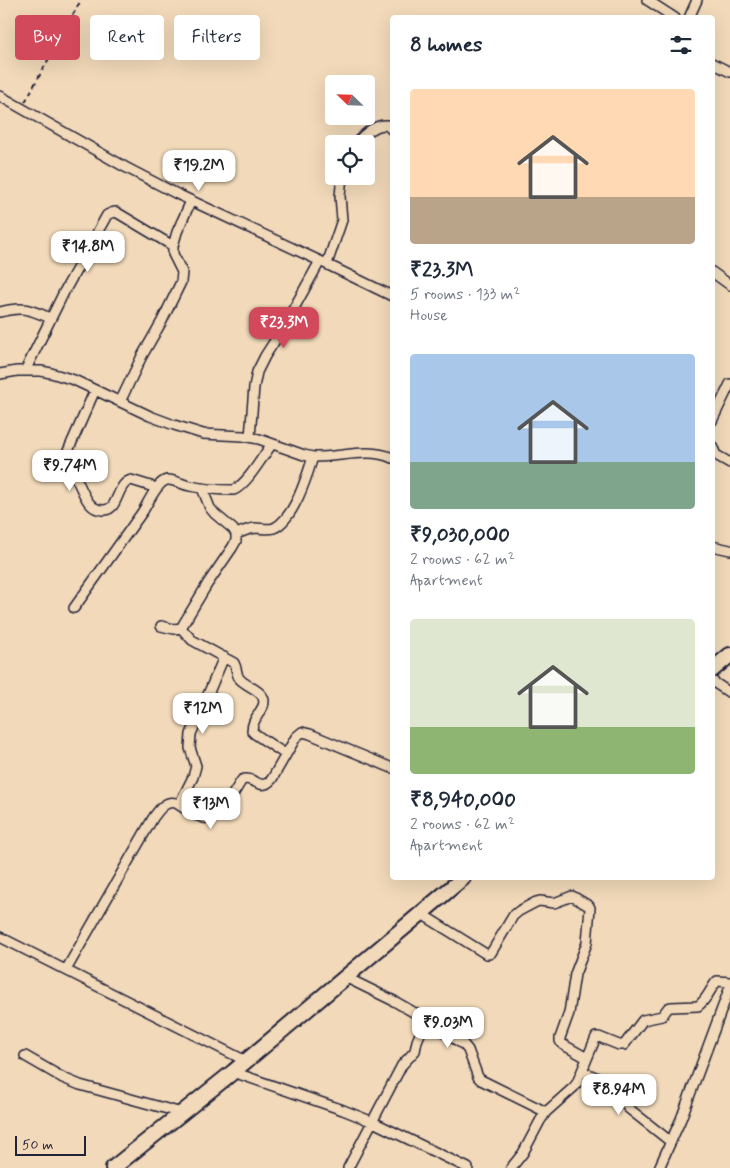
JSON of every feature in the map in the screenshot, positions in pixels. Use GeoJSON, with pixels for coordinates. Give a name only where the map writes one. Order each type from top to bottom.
{"type":"FeatureCollection","features":[{"type":"Feature","properties":{"kind":"main road"},"geometry":{"type":"LineString","coordinates":[[715,668],[730,655]]}},
{"type":"Feature","properties":{"kind":"main road"},"geometry":{"type":"LineString","coordinates":[[113,1168],[233,1072],[461,880]]}},
{"type":"Feature","properties":{"kind":"street"},"geometry":{"type":"LineString","coordinates":[[647,0],[671,15]]}},
{"type":"Feature","properties":{"kind":"street"},"geometry":{"type":"LineString","coordinates":[[690,15],[697,0]]}},
{"type":"Feature","properties":{"kind":"street"},"geometry":{"type":"LineString","coordinates":[[715,64],[730,72]]}},
{"type":"Feature","properties":{"kind":"street"},"geometry":{"type":"LineString","coordinates":[[0,96],[125,167],[191,201],[390,295]]}},
{"type":"Feature","properties":{"kind":"street"},"geometry":{"type":"LineString","coordinates":[[364,135],[380,126],[387,125],[390,128]]}},
{"type":"Feature","properties":{"kind":"street"},"geometry":{"type":"LineString","coordinates":[[250,438],[257,372],[323,262],[342,220],[340,185]]}},
{"type":"Feature","properties":{"kind":"street"},"geometry":{"type":"LineString","coordinates":[[120,402],[142,356],[182,282],[182,272],[173,254],[173,246],[191,201]]}},
{"type":"Feature","properties":{"kind":"street"},"geometry":{"type":"LineString","coordinates":[[25,371],[50,318],[107,215],[111,212],[116,212],[173,246]]}},
{"type":"Feature","properties":{"kind":"street"},"geometry":{"type":"LineString","coordinates":[[715,274],[730,285]]}},
{"type":"Feature","properties":{"kind":"street"},"geometry":{"type":"LineString","coordinates":[[0,312],[23,308],[50,318]]}},
{"type":"Feature","properties":{"kind":"street"},"geometry":{"type":"LineString","coordinates":[[0,374],[17,371],[51,373],[74,380],[159,420],[203,434],[250,438],[313,457],[368,453],[390,457]]}},
{"type":"Feature","properties":{"kind":"street"},"geometry":{"type":"LineString","coordinates":[[715,415],[730,384]]}},
{"type":"Feature","properties":{"kind":"street"},"geometry":{"type":"LineString","coordinates":[[95,390],[67,458],[68,465],[87,500],[97,510],[103,511],[108,510],[112,506],[123,484],[127,481],[131,480],[157,488]]}},
{"type":"Feature","properties":{"kind":"street"},"geometry":{"type":"LineString","coordinates":[[74,608],[143,511],[157,488],[166,480],[202,488],[234,490],[244,481],[272,444]]}},
{"type":"Feature","properties":{"kind":"street"},"geometry":{"type":"LineString","coordinates":[[715,453],[730,462]]}},
{"type":"Feature","properties":{"kind":"street"},"geometry":{"type":"LineString","coordinates":[[236,534],[254,528],[269,529],[280,524],[291,510],[302,488],[313,457]]}},
{"type":"Feature","properties":{"kind":"street"},"geometry":{"type":"LineString","coordinates":[[181,628],[236,541],[236,534],[233,528],[210,508],[202,488]]}},
{"type":"Feature","properties":{"kind":"street"},"geometry":{"type":"LineString","coordinates":[[715,547],[730,550]]}},
{"type":"Feature","properties":{"kind":"street"},"geometry":{"type":"LineString","coordinates":[[161,626],[174,629],[181,628]]}},
{"type":"Feature","properties":{"kind":"street"},"geometry":{"type":"LineString","coordinates":[[181,628],[192,640],[234,663],[240,680],[255,689],[264,698],[264,705],[254,722],[252,731],[286,754]]}},
{"type":"Feature","properties":{"kind":"street"},"geometry":{"type":"LineString","coordinates":[[179,805],[193,777],[196,766],[190,748],[191,734],[224,657]]}},
{"type":"Feature","properties":{"kind":"street"},"geometry":{"type":"LineString","coordinates":[[715,683],[730,694]]}},
{"type":"Feature","properties":{"kind":"street"},"geometry":{"type":"LineString","coordinates":[[66,970],[153,818],[168,802],[179,805],[198,816],[205,818],[214,816],[229,801],[244,778],[261,784],[268,783],[296,737],[302,732],[390,767]]}},
{"type":"Feature","properties":{"kind":"street"},"geometry":{"type":"LineString","coordinates":[[420,913],[486,954],[489,954],[516,913],[536,902],[554,903],[572,896],[589,906],[587,943],[574,978],[569,1013],[560,1038],[562,1044],[587,1058]]}},
{"type":"Feature","properties":{"kind":"street"},"geometry":{"type":"LineString","coordinates":[[0,937],[246,1061]]}},
{"type":"Feature","properties":{"kind":"street"},"geometry":{"type":"LineString","coordinates":[[345,977],[394,1001],[466,1047],[481,1080],[546,1112]]}},
{"type":"Feature","properties":{"kind":"street"},"geometry":{"type":"LineString","coordinates":[[510,1168],[523,1153],[546,1112],[574,1087],[596,1037],[619,1046],[624,1045],[643,1020],[662,1016],[671,1007],[698,1006],[702,1004],[717,981],[730,982]]}},
{"type":"Feature","properties":{"kind":"street"},"geometry":{"type":"LineString","coordinates":[[659,1168],[681,1119],[730,987]]}},
{"type":"Feature","properties":{"kind":"street"},"geometry":{"type":"LineString","coordinates":[[348,1168],[402,1065],[415,1051],[426,1020]]}},
{"type":"Feature","properties":{"kind":"street"},"geometry":{"type":"LineString","coordinates":[[25,1056],[63,1078],[182,1113]]}},
{"type":"Feature","properties":{"kind":"street"},"geometry":{"type":"LineString","coordinates":[[233,1072],[343,1110],[468,1168]]}},
{"type":"Feature","properties":{"kind":"street"},"geometry":{"type":"LineString","coordinates":[[582,1072],[616,1088],[621,1093],[628,1108],[670,1142]]}},
{"type":"Feature","properties":{"kind":"path"},"geometry":{"type":"LineString","coordinates":[[22,108],[80,0]]}}]}
